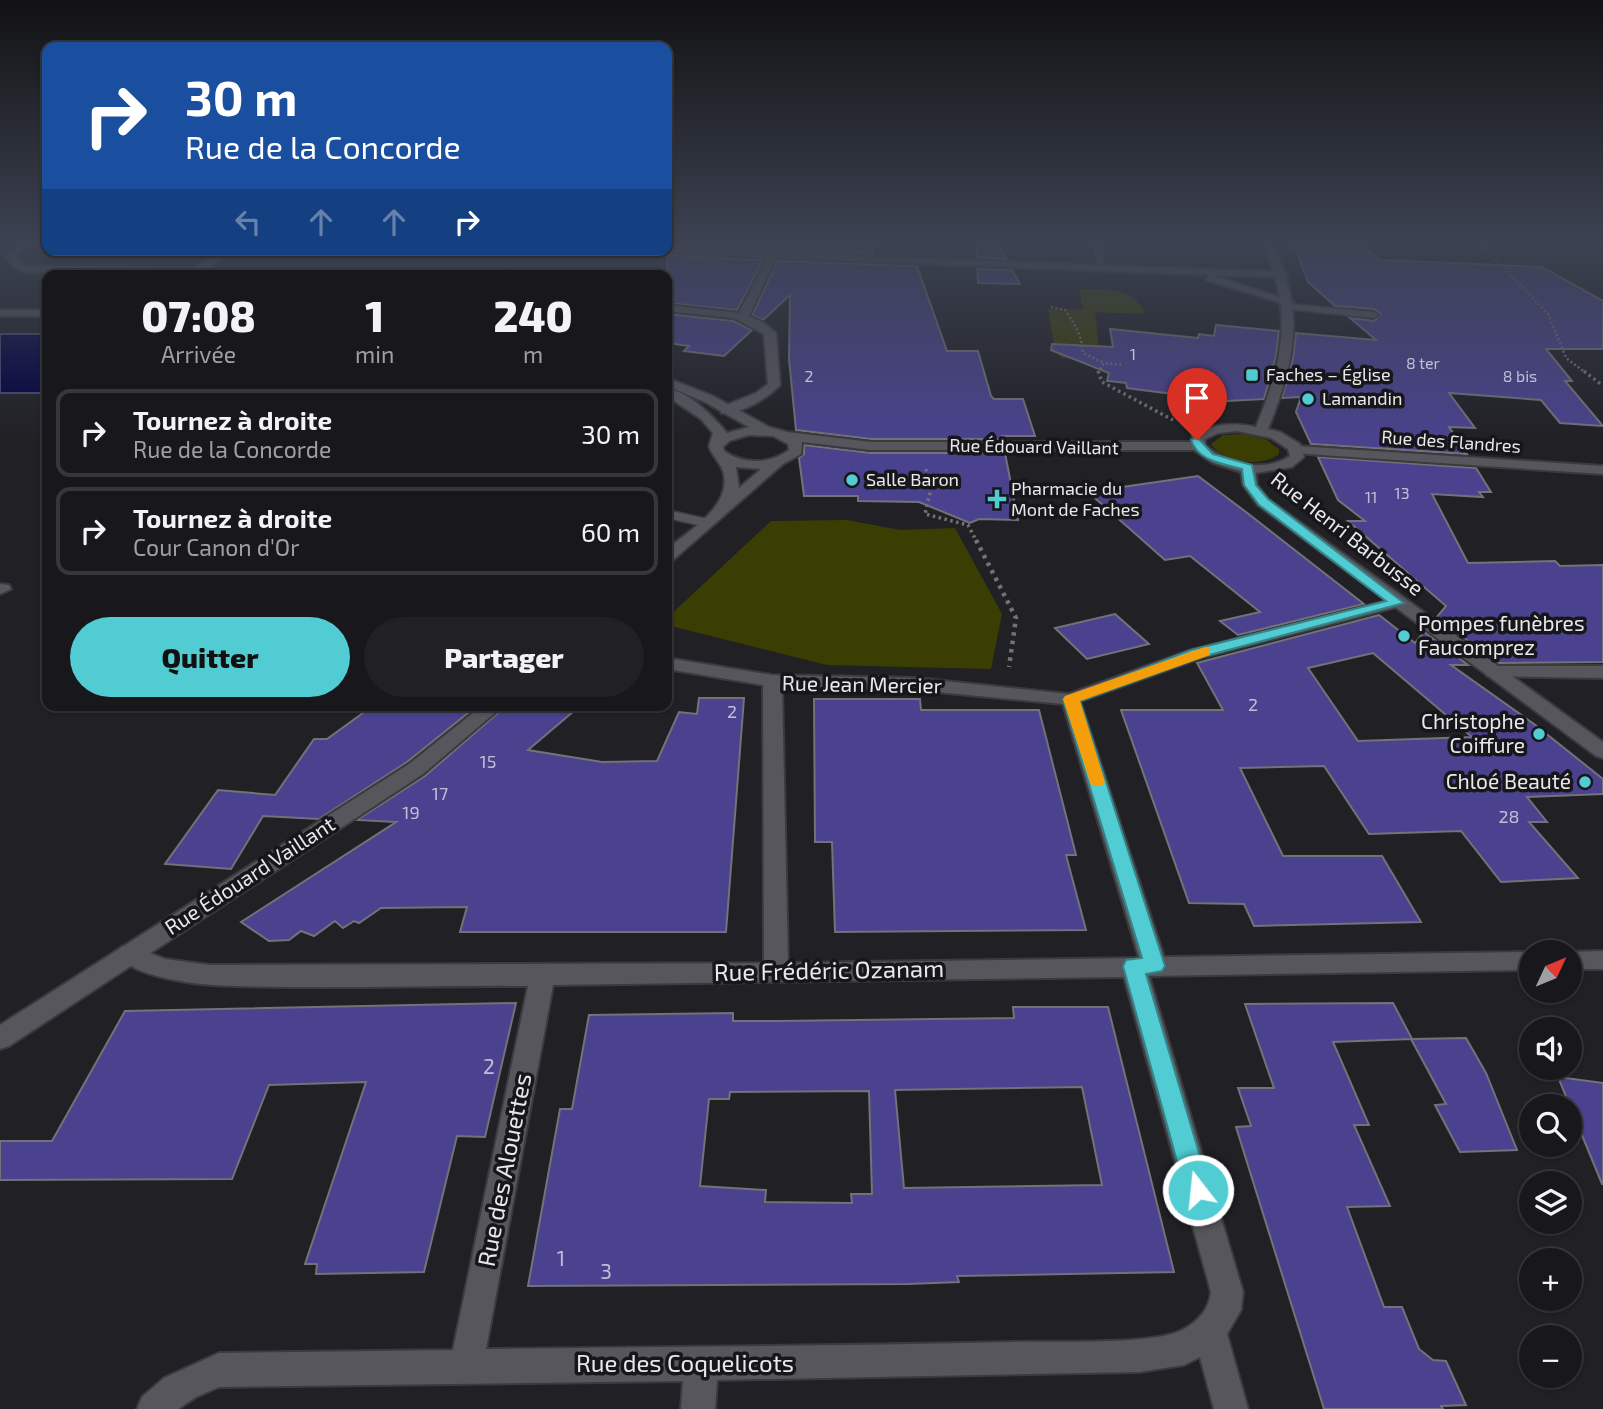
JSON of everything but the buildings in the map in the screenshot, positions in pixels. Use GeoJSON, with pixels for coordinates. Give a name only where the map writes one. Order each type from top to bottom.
{"type":"FeatureCollection","features":[{"type":"Feature","properties":{"kind":"street"},"geometry":{"type":"LineString","coordinates":[[743,318],[748,308]]}},
{"type":"Feature","properties":{"kind":"street"},"geometry":{"type":"LineString","coordinates":[[1261,430],[1287,350],[1289,308]]}},
{"type":"Feature","properties":{"kind":"street"},"geometry":{"type":"LineString","coordinates":[[672,309],[743,318],[756,322],[770,332],[774,384],[760,396],[726,410]]}},
{"type":"Feature","properties":{"kind":"street"},"geometry":{"type":"LineString","coordinates":[[0,313],[42,313]]}},
{"type":"Feature","properties":{"kind":"street"},"geometry":{"type":"LineString","coordinates":[[672,384],[770,431]]}},
{"type":"Feature","properties":{"kind":"street"},"geometry":{"type":"LineString","coordinates":[[672,394],[715,424],[720,433],[719,450],[729,464],[733,476],[721,510]]}},
{"type":"Feature","properties":{"kind":"street"},"geometry":{"type":"LineString","coordinates":[[1229,427],[1261,430],[1282,437],[1297,450],[1297,457],[1286,464],[1248,467],[1216,459],[1198,446],[1198,437],[1210,430],[1229,427]]}},
{"type":"Feature","properties":{"kind":"street"},"geometry":{"type":"LineString","coordinates":[[719,450],[735,433],[770,431]]}},
{"type":"Feature","properties":{"kind":"street","name":"Rue Édouard Vaillant"},"geometry":{"type":"LineString","coordinates":[[770,431],[787,436],[871,446],[1172,449],[1198,446]]}},
{"type":"Feature","properties":{"kind":"street"},"geometry":{"type":"LineString","coordinates":[[672,553],[797,448],[787,436]]}},
{"type":"Feature","properties":{"kind":"street","name":"Rue Édouard Vaillant"},"geometry":{"type":"LineString","coordinates":[[719,450],[743,464],[871,446]]}},
{"type":"Feature","properties":{"kind":"street","name":"Rue des Flandres"},"geometry":{"type":"LineString","coordinates":[[1297,450],[1603,470]]}},
{"type":"Feature","properties":{"kind":"street","name":"Rue Henri Barbusse"},"geometry":{"type":"LineString","coordinates":[[1248,467],[1250,485],[1263,502],[1603,752]]}},
{"type":"Feature","properties":{"kind":"street"},"geometry":{"type":"LineString","coordinates":[[672,665],[772,681]]}},
{"type":"Feature","properties":{"kind":"street"},"geometry":{"type":"LineString","coordinates":[[1494,672],[1603,672]]}},
{"type":"Feature","properties":{"kind":"street","name":"Rue Jean Mercier"},"geometry":{"type":"LineString","coordinates":[[776,971],[772,681],[916,684],[1071,699]]}},
{"type":"Feature","properties":{"kind":"street"},"geometry":{"type":"LineString","coordinates":[[1071,699],[1144,966],[1227,1292],[1225,1310],[1210,1331],[1231,1409]]}},
{"type":"Feature","properties":{"kind":"street","name":"Rue Édouard Vaillant"},"geometry":{"type":"LineString","coordinates":[[0,1038],[416,769],[488,711]]}},
{"type":"Feature","properties":{"kind":"street","name":"Rue Frédéric Ozanam"},"geometry":{"type":"LineString","coordinates":[[130,954],[161,968],[210,975],[542,976],[1519,961]]}},
{"type":"Feature","properties":{"kind":"street"},"geometry":{"type":"LineString","coordinates":[[1582,960],[1603,960]]}},
{"type":"Feature","properties":{"kind":"street","name":"Rue des Alouettes"},"geometry":{"type":"LineString","coordinates":[[467,1364],[542,976]]}},
{"type":"Feature","properties":{"kind":"street","name":"Rue des Coquelicots"},"geometry":{"type":"LineString","coordinates":[[158,1404],[195,1378],[219,1370],[467,1364],[701,1365],[1139,1355],[1184,1348],[1210,1331]]}},
{"type":"Feature","properties":{"kind":"street"},"geometry":{"type":"LineString","coordinates":[[698,1409],[701,1365]]}},
{"type":"Feature","properties":{"kind":"lane"},"geometry":{"type":"LineString","coordinates":[[1318,308],[1374,315]]}},
{"type":"Feature","properties":{"kind":"lane"},"geometry":{"type":"LineString","coordinates":[[672,515],[707,523]]}},
{"type":"Feature","properties":{"kind":"lane"},"geometry":{"type":"LineString","coordinates":[[1071,699],[1196,654],[1397,603]]}},
{"type":"Feature","properties":{"kind":"path"},"geometry":{"type":"LineString","coordinates":[[1055,308],[1065,310],[1076,325],[1081,333],[1083,353],[1104,363],[1123,365]]}},
{"type":"Feature","properties":{"kind":"path"},"geometry":{"type":"LineString","coordinates":[[1542,308],[1548,314],[1566,358],[1603,386]]}},
{"type":"Feature","properties":{"kind":"path"},"geometry":{"type":"LineString","coordinates":[[1104,363],[1098,372],[1102,382],[1180,423],[1177,434],[1165,439],[1172,449]]}},
{"type":"Feature","properties":{"kind":"path"},"geometry":{"type":"LineString","coordinates":[[930,494],[925,514],[968,526],[1016,618],[1009,670]]}},
{"type":"Feature","properties":{"kind":"shaded area"},"geometry":{"type":"Polygon","coordinates":[[[1142,308],[1145,314],[1095,312],[1099,347],[1087,359],[1061,358],[1055,351],[1048,309],[1142,308]]]}},
{"type":"Feature","properties":{"kind":"shaded area"},"geometry":{"type":"Polygon","coordinates":[[[0,334],[42,334],[42,393],[0,393],[0,334]]]}},
{"type":"Feature","properties":{"kind":"shaded area"},"geometry":{"type":"Polygon","coordinates":[[[1244,434],[1267,440],[1279,449],[1279,454],[1263,461],[1244,461],[1224,456],[1211,444],[1223,435],[1244,434]]]}},
{"type":"Feature","properties":{"kind":"shaded area"},"geometry":{"type":"Polygon","coordinates":[[[847,520],[900,530],[955,528],[1002,614],[991,669],[827,665],[672,626],[672,613],[771,521],[847,520]]]}},
{"type":"Feature","properties":{"kind":"slow traffic"},"geometry":{"type":"LineString","coordinates":[[1097,782],[1071,699],[1205,652]]}},
{"type":"Feature","properties":{"kind":"place","name":"Faches – Église"},"geometry":{"type":"Point","coordinates":[1252,375]}},
{"type":"Feature","properties":{"kind":"place","name":"Lamandin"},"geometry":{"type":"Point","coordinates":[1308,399]}},
{"type":"Feature","properties":{"kind":"place","name":"Salle Baron"},"geometry":{"type":"Point","coordinates":[852,480]}},
{"type":"Feature","properties":{"kind":"place","name":"Pharmacie du Mont de Faches"},"geometry":{"type":"Point","coordinates":[997,499]}},
{"type":"Feature","properties":{"kind":"place","name":"Pompes funèbres Faucomprez"},"geometry":{"type":"Point","coordinates":[1404,636]}},
{"type":"Feature","properties":{"kind":"place","name":"Christophe Coiffure"},"geometry":{"type":"Point","coordinates":[1539,734]}},
{"type":"Feature","properties":{"kind":"place","name":"Chloé Beauté"},"geometry":{"type":"Point","coordinates":[1585,782]}},
{"type":"Feature","properties":{"kind":"route"},"geometry":{"type":"LineString","coordinates":[[1197,440],[1200,450],[1209,456],[1248,467],[1250,485],[1263,502],[1397,603],[1196,654],[1071,699],[1154,966],[1133,966],[1198,1190]]}}]}
